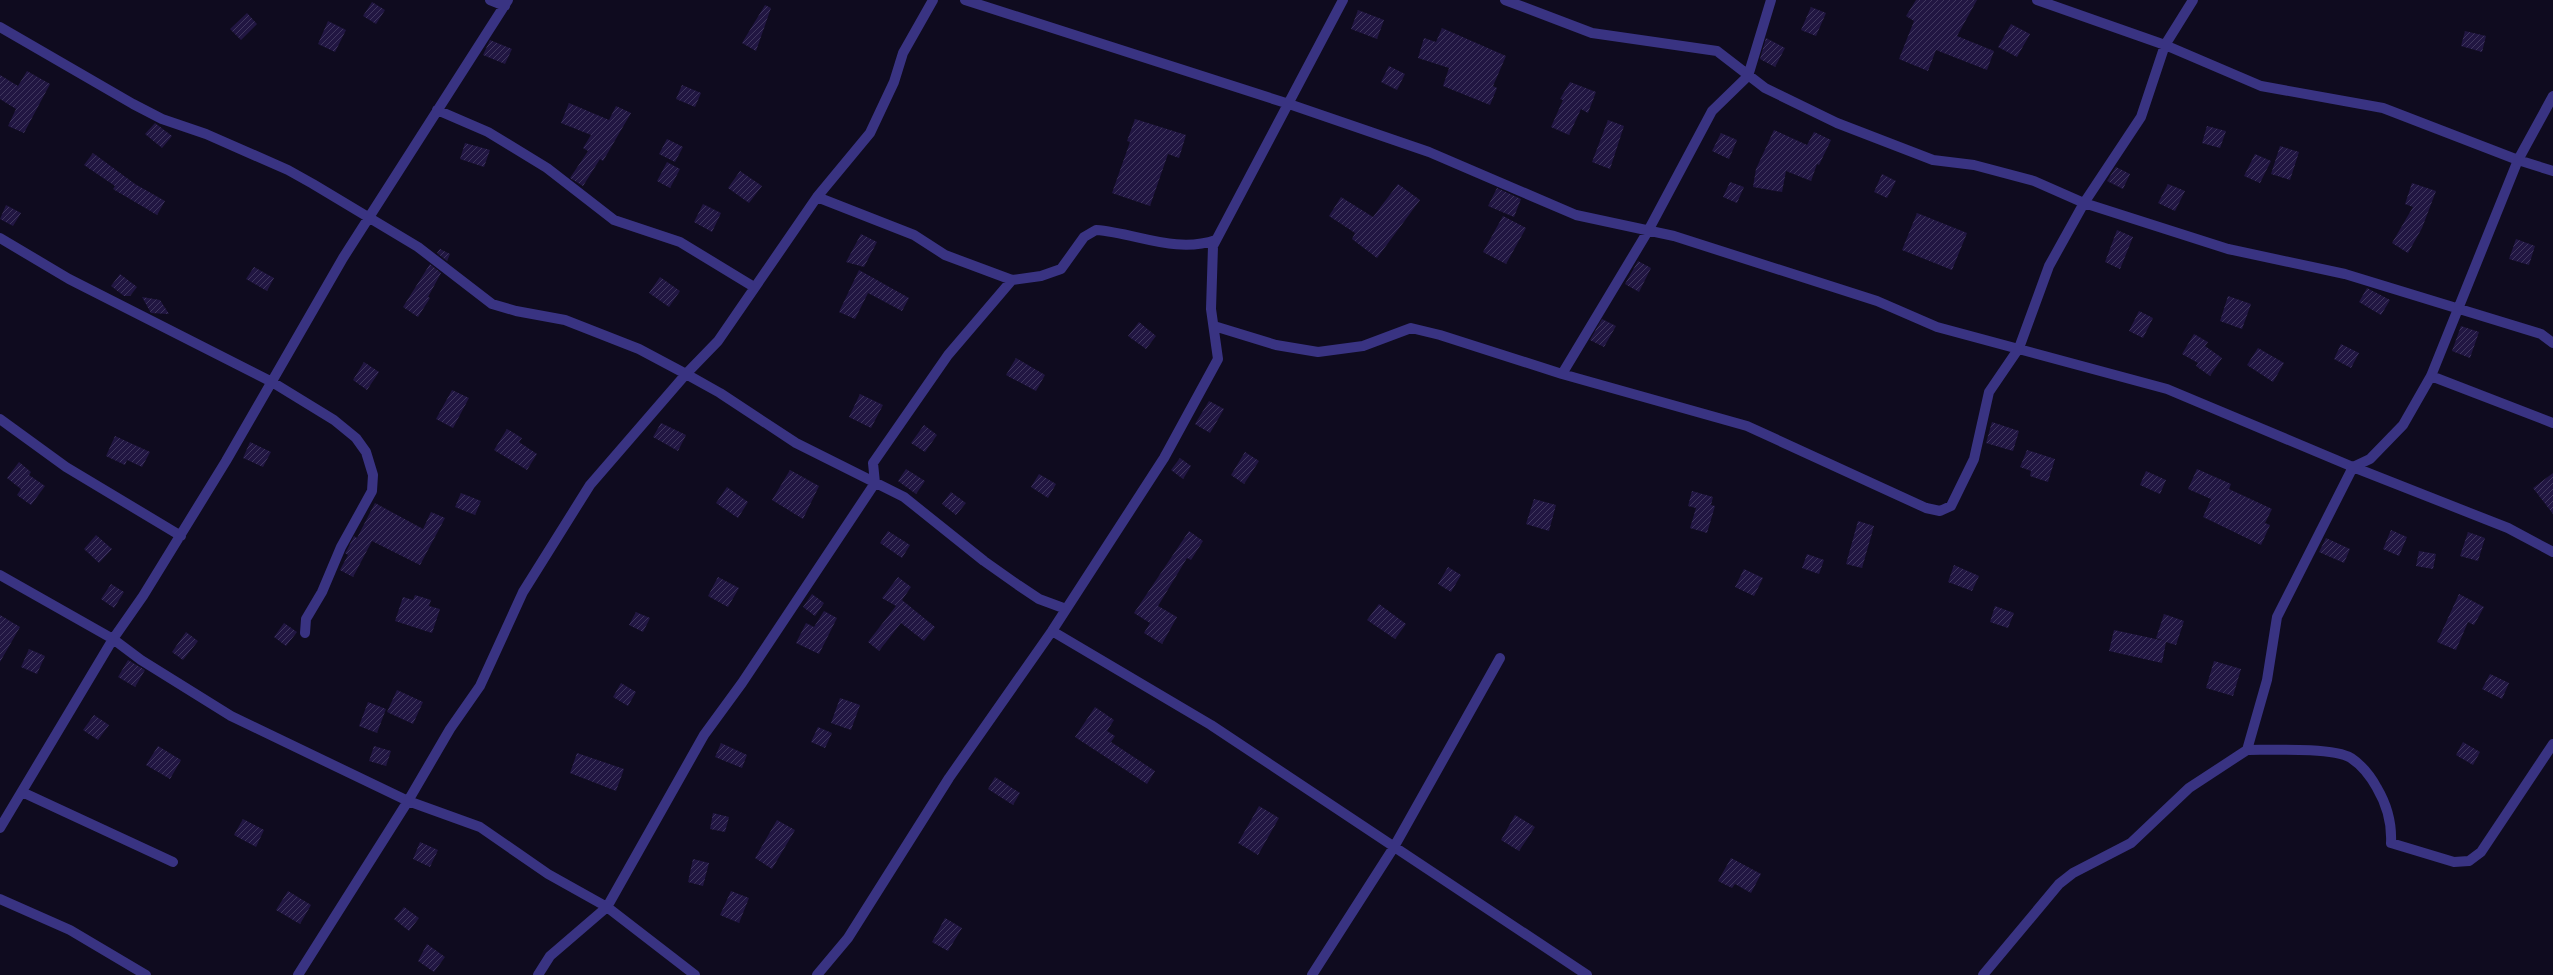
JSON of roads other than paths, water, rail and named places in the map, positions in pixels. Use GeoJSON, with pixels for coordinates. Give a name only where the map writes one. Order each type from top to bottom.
{"type":"FeatureCollection","features":[{"type":"Feature","properties":{"kind":"street"},"geometry":{"type":"LineString","coordinates":[[0,828],[113,639],[180,536],[272,382],[343,258],[370,218],[506,3],[490,0]]}},
{"type":"Feature","properties":{"kind":"street"},"geometry":{"type":"LineString","coordinates":[[298,975],[408,801],[450,729],[480,686],[523,592],[590,485],[686,374],[718,341],[741,310],[754,287],[816,197],[870,133],[894,82],[904,53],[933,0]]}},
{"type":"Feature","properties":{"kind":"street"},"geometry":{"type":"LineString","coordinates":[[965,0],[1289,104],[1428,152],[1576,215],[1674,236],[1877,301],[1937,327],[2168,389],[2353,467],[2508,528],[2553,552]]}},
{"type":"Feature","properties":{"kind":"street"},"geometry":{"type":"LineString","coordinates":[[816,975],[848,938],[949,778],[1052,631],[1164,458],[1218,359],[1211,285],[1213,246],[1343,0]]}},
{"type":"Feature","properties":{"kind":"street"},"geometry":{"type":"LineString","coordinates":[[1505,0],[1592,33],[1717,51],[1765,88],[1837,123],[1933,160],[1974,165],[2034,181],[2084,203],[2228,249],[2345,274],[2541,334],[2553,343]]}},
{"type":"Feature","properties":{"kind":"street"},"geometry":{"type":"LineString","coordinates":[[1562,374],[1648,231],[1712,111],[1748,76],[1771,0]]}},
{"type":"Feature","properties":{"kind":"street"},"geometry":{"type":"LineString","coordinates":[[2037,0],[2165,45],[2261,86],[2383,108],[2518,160],[2553,171]]}},
{"type":"Feature","properties":{"kind":"street"},"geometry":{"type":"LineString","coordinates":[[1214,326],[1276,345],[1318,352],[1363,346],[1411,328],[1440,335],[1562,374],[1747,426],[1926,508],[1940,511],[1951,506],[1974,459],[1989,392],[2019,348],[2049,266],[2084,203],[2141,117],[2165,45],[2193,0]]}},
{"type":"Feature","properties":{"kind":"street"},"geometry":{"type":"LineString","coordinates":[[0,27],[133,104],[162,119],[206,134],[288,170],[370,218],[442,263],[461,282],[492,304],[516,311],[564,320],[639,349],[686,374],[720,393],[796,443],[904,497],[984,561],[1039,599],[1066,608]]}},
{"type":"Feature","properties":{"kind":"street"},"geometry":{"type":"LineString","coordinates":[[2247,750],[2267,680],[2277,617],[2353,467],[2370,459],[2403,425],[2431,376],[2518,160],[2553,96]]}},
{"type":"Feature","properties":{"kind":"street"},"geometry":{"type":"LineString","coordinates":[[437,110],[488,132],[546,168],[614,220],[680,242],[754,287]]}},
{"type":"Feature","properties":{"kind":"street"},"geometry":{"type":"LineString","coordinates":[[816,197],[914,235],[945,256],[1012,280],[1040,276],[1061,269],[1084,237],[1096,230],[1181,246],[1205,244],[1216,240]]}},
{"type":"Feature","properties":{"kind":"street"},"geometry":{"type":"LineString","coordinates":[[0,238],[69,280],[272,382],[348,430],[366,452],[373,475],[372,491],[341,547],[322,592],[306,619],[305,633]]}},
{"type":"Feature","properties":{"kind":"street"},"geometry":{"type":"LineString","coordinates":[[538,975],[550,956],[607,907],[704,735],[742,683],[875,483],[873,463],[948,355],[1012,280]]}},
{"type":"Feature","properties":{"kind":"street"},"geometry":{"type":"LineString","coordinates":[[2431,376],[2553,423]]}},
{"type":"Feature","properties":{"kind":"street"},"geometry":{"type":"LineString","coordinates":[[0,419],[66,467],[180,536]]}},
{"type":"Feature","properties":{"kind":"street"},"geometry":{"type":"LineString","coordinates":[[0,574],[113,639],[141,660],[232,716],[408,801],[480,827],[548,874],[607,907],[695,975]]}},
{"type":"Feature","properties":{"kind":"street"},"geometry":{"type":"LineString","coordinates":[[1052,631],[1211,725],[1587,975]]}},
{"type":"Feature","properties":{"kind":"street"},"geometry":{"type":"LineString","coordinates":[[1312,975],[1394,847],[1500,658]]}},
{"type":"Feature","properties":{"kind":"street"},"geometry":{"type":"LineString","coordinates":[[1983,975],[2058,884],[2073,873],[2131,843],[2189,788],[2247,750],[2310,750],[2350,757],[2368,771],[2385,802],[2392,829],[2391,843],[2454,862],[2469,861],[2481,852],[2553,744]]}},
{"type":"Feature","properties":{"kind":"street"},"geometry":{"type":"LineString","coordinates":[[22,792],[173,862]]}},
{"type":"Feature","properties":{"kind":"street"},"geometry":{"type":"LineString","coordinates":[[0,900],[70,930],[146,975]]}}]}
